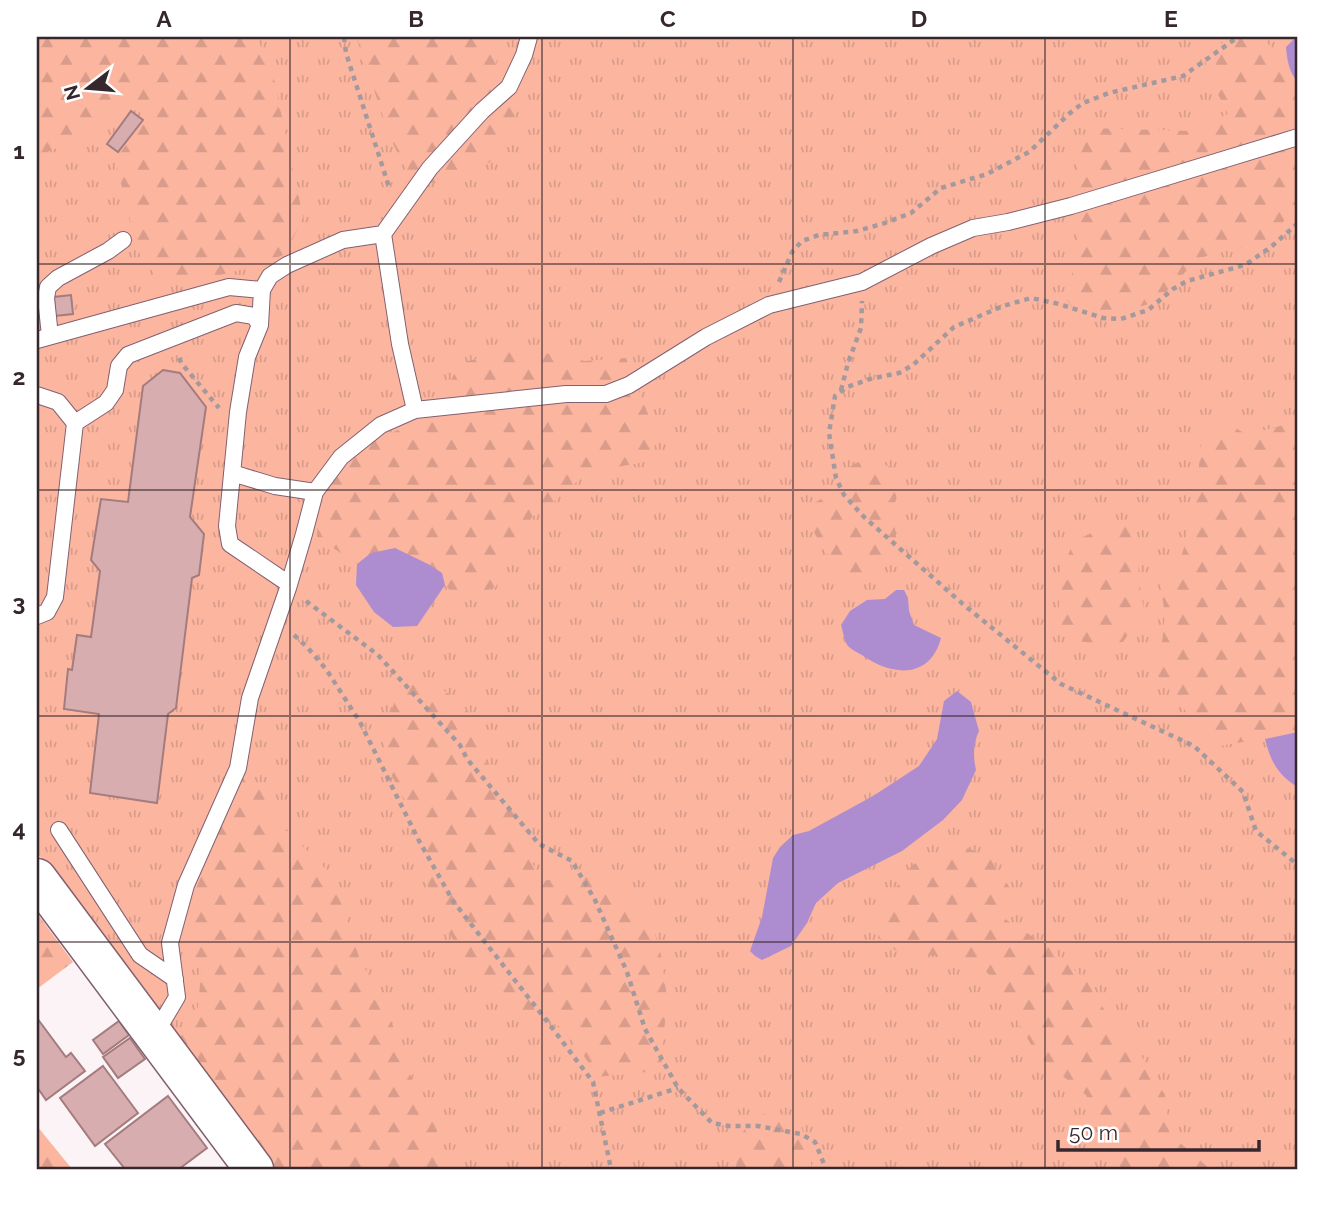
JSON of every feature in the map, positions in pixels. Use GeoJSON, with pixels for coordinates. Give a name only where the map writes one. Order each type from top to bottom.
{"type":"FeatureCollection","features":[{"type":"Feature","properties":{"kind":"street"},"geometry":{"type":"LineString","coordinates":[[37,878],[254,1169]]}},
{"type":"Feature","properties":{"kind":"lane"},"geometry":{"type":"LineString","coordinates":[[415,410],[400,344],[383,234],[430,168],[482,111],[509,87],[529,37]]}},
{"type":"Feature","properties":{"kind":"lane"},"geometry":{"type":"LineString","coordinates":[[154,1035],[177,997],[170,943],[186,885],[237,768],[250,698],[288,586],[315,492],[341,457],[381,425],[415,410],[566,394],[606,394],[629,384],[706,337],[769,305],[859,283],[930,246],[973,228],[1071,206],[1298,137]]}},
{"type":"Feature","properties":{"kind":"lane"},"geometry":{"type":"LineString","coordinates":[[288,586],[230,544],[227,516],[247,357],[260,325],[262,290],[270,276],[287,265],[343,240],[383,234]]}},
{"type":"Feature","properties":{"kind":"lane"},"geometry":{"type":"LineString","coordinates":[[123,240],[58,278],[48,287],[43,338],[229,287],[262,290]]}},
{"type":"Feature","properties":{"kind":"lane"},"geometry":{"type":"LineString","coordinates":[[75,422],[106,403],[115,390],[119,366],[128,355],[236,313],[254,316],[260,325]]}},
{"type":"Feature","properties":{"kind":"lane"},"geometry":{"type":"LineString","coordinates":[[37,395],[58,402],[75,422],[55,597],[47,612],[37,616]]}},
{"type":"Feature","properties":{"kind":"lane"},"geometry":{"type":"LineString","coordinates":[[232,474],[275,486],[315,492]]}},
{"type":"Feature","properties":{"kind":"lane"},"geometry":{"type":"LineString","coordinates":[[59,830],[140,955],[175,979]]}},
{"type":"Feature","properties":{"kind":"path"},"geometry":{"type":"LineString","coordinates":[[344,37],[346,53],[394,201],[383,234]]}},
{"type":"Feature","properties":{"kind":"path"},"geometry":{"type":"LineString","coordinates":[[769,305],[792,252],[802,241],[819,235],[857,231],[911,214],[941,188],[987,174],[1029,152],[1083,103],[1109,93],[1183,76],[1238,37]]}},
{"type":"Feature","properties":{"kind":"path"},"geometry":{"type":"LineString","coordinates":[[1298,223],[1245,265],[1187,281],[1148,310],[1121,319],[1103,318],[1031,298],[1003,306],[954,327],[913,365],[899,373],[847,387],[835,396],[829,433],[836,478],[844,495],[864,517],[964,605],[1061,684],[1194,746],[1244,792],[1256,831],[1298,865]]}},
{"type":"Feature","properties":{"kind":"path"},"geometry":{"type":"LineString","coordinates":[[840,392],[861,328],[863,305],[859,283]]}},
{"type":"Feature","properties":{"kind":"path"},"geometry":{"type":"LineString","coordinates":[[169,338],[182,364],[236,431]]}},
{"type":"Feature","properties":{"kind":"path"},"geometry":{"type":"LineString","coordinates":[[288,586],[378,654],[460,745],[467,760],[533,838],[555,854],[572,861],[595,900],[627,972],[645,1029],[678,1088],[712,1122],[729,1126],[758,1126],[801,1134],[815,1142],[825,1169]]}},
{"type":"Feature","properties":{"kind":"path"},"geometry":{"type":"LineString","coordinates":[[275,625],[290,631],[326,669],[360,722],[418,839],[453,901],[593,1082],[611,1169]]}},
{"type":"Feature","properties":{"kind":"path"},"geometry":{"type":"LineString","coordinates":[[600,1113],[678,1088]]}},
{"type":"Feature","properties":{"kind":"green space"},"geometry":{"type":"Polygon","coordinates":[[[37,37],[1298,37],[1298,1169],[273,1169],[37,853],[37,37]]]}},
{"type":"Feature","properties":{"kind":"green space"},"geometry":{"type":"Polygon","coordinates":[[[37,37],[257,37],[274,79],[303,217],[286,254],[251,267],[185,284],[155,275],[138,251],[115,160],[145,119],[127,96],[72,142],[37,156],[37,37]]]}},
{"type":"Feature","properties":{"kind":"green space"},"geometry":{"type":"Polygon","coordinates":[[[356,37],[504,37],[491,79],[498,101],[512,106],[519,126],[489,163],[463,167],[439,183],[413,182],[391,140],[356,37]]]}},
{"type":"Feature","properties":{"kind":"green space"},"geometry":{"type":"Polygon","coordinates":[[[1234,37],[1259,37],[1287,59],[1293,77],[1298,82],[1298,207],[1263,242],[1199,258],[1156,302],[1120,312],[1078,317],[1066,298],[1077,253],[1082,203],[1077,163],[1091,128],[1190,131],[1228,114],[1208,75],[1204,54],[1234,37]]]}},
{"type":"Feature","properties":{"kind":"green space"},"geometry":{"type":"Polygon","coordinates":[[[503,352],[565,354],[584,361],[626,358],[657,437],[651,461],[588,472],[532,517],[519,538],[508,545],[496,587],[459,599],[445,585],[442,573],[430,565],[371,553],[357,564],[317,537],[319,499],[351,459],[373,440],[434,416],[456,370],[468,361],[503,352]]]}},
{"type":"Feature","properties":{"kind":"green space"},"geometry":{"type":"Polygon","coordinates":[[[1221,419],[1247,435],[1298,421],[1298,732],[1214,747],[1151,667],[1162,643],[1165,614],[1160,584],[1180,562],[1196,503],[1201,440],[1221,419]]]}},
{"type":"Feature","properties":{"kind":"green space"},"geometry":{"type":"Polygon","coordinates":[[[866,458],[898,468],[901,478],[892,512],[897,557],[850,577],[825,550],[807,518],[812,504],[849,484],[851,466],[866,458]]]}},
{"type":"Feature","properties":{"kind":"green space"},"geometry":{"type":"Polygon","coordinates":[[[1130,522],[1137,530],[1139,580],[1144,611],[1123,642],[1101,646],[1062,633],[1059,576],[1074,541],[1098,530],[1130,522]]]}},
{"type":"Feature","properties":{"kind":"green space"},"geometry":{"type":"Polygon","coordinates":[[[425,678],[455,698],[479,723],[487,766],[524,819],[521,846],[544,881],[585,870],[649,914],[661,955],[667,998],[661,1068],[597,1077],[561,1027],[488,996],[430,902],[423,835],[383,759],[386,726],[398,692],[425,678]]]}},
{"type":"Feature","properties":{"kind":"green space"},"geometry":{"type":"Polygon","coordinates":[[[242,775],[257,782],[273,818],[332,875],[360,960],[384,1001],[414,1085],[436,1122],[441,1169],[273,1169],[177,1041],[198,1007],[201,972],[183,925],[216,835],[242,775]]]}},
{"type":"Feature","properties":{"kind":"green space"},"geometry":{"type":"Polygon","coordinates":[[[959,844],[990,858],[1012,891],[1002,917],[1046,945],[1087,981],[1111,1021],[1131,1039],[1165,1095],[1170,1134],[1210,1169],[1121,1169],[1086,1095],[1037,1055],[1010,1008],[1001,986],[980,966],[939,956],[899,953],[878,938],[880,911],[912,865],[959,844]]]}},
{"type":"Feature","properties":{"kind":"green space"},"geometry":{"type":"Polygon","coordinates":[[[37,913],[73,962],[37,989],[37,913]]]}},
{"type":"Feature","properties":{"kind":"green space"},"geometry":{"type":"Polygon","coordinates":[[[774,1113],[798,1118],[808,1145],[812,1169],[736,1169],[738,1139],[754,1116],[774,1113]]]}},
{"type":"Feature","properties":{"kind":"green space"},"geometry":{"type":"Polygon","coordinates":[[[37,1126],[72,1169],[37,1169],[37,1126]]]}},
{"type":"Feature","properties":{"kind":"shaded area"},"geometry":{"type":"Polygon","coordinates":[[[1296,37],[1298,82],[1291,70],[1286,47],[1296,37]]]}},
{"type":"Feature","properties":{"kind":"shaded area"},"geometry":{"type":"Polygon","coordinates":[[[395,548],[442,573],[445,585],[417,626],[393,627],[374,612],[356,585],[357,564],[371,553],[395,548]]]}},
{"type":"Feature","properties":{"kind":"shaded area"},"geometry":{"type":"Polygon","coordinates":[[[896,590],[904,590],[914,625],[941,638],[936,652],[928,661],[908,670],[885,667],[853,650],[847,644],[841,625],[850,611],[867,600],[885,599],[896,590]]]}},
{"type":"Feature","properties":{"kind":"shaded area"},"geometry":{"type":"Polygon","coordinates":[[[957,691],[971,702],[979,731],[974,750],[976,770],[962,800],[943,820],[902,851],[838,883],[816,903],[807,923],[791,946],[762,960],[755,956],[750,951],[762,917],[773,858],[780,847],[793,835],[809,831],[873,796],[919,766],[937,739],[944,701],[957,691]]]}},
{"type":"Feature","properties":{"kind":"shaded area"},"geometry":{"type":"Polygon","coordinates":[[[1298,732],[1298,787],[1276,767],[1265,739],[1298,732]]]}},
{"type":"Feature","properties":{"kind":"building"},"geometry":{"type":"Polygon","coordinates":[[[131,111],[143,120],[118,152],[107,144],[131,111]]]}},
{"type":"Feature","properties":{"kind":"building"},"geometry":{"type":"Polygon","coordinates":[[[71,295],[73,314],[55,316],[54,297],[71,295]]]}},
{"type":"Feature","properties":{"kind":"building"},"geometry":{"type":"Polygon","coordinates":[[[163,370],[180,373],[206,407],[190,517],[204,534],[199,575],[192,578],[176,708],[168,714],[157,803],[90,793],[99,714],[64,709],[68,669],[72,670],[77,635],[91,637],[100,571],[91,560],[101,499],[128,502],[143,386],[163,370]]]}},
{"type":"Feature","properties":{"kind":"building"},"geometry":{"type":"Polygon","coordinates":[[[37,1018],[66,1057],[71,1053],[85,1071],[46,1100],[37,1087],[37,1018]]]}},
{"type":"Feature","properties":{"kind":"building"},"geometry":{"type":"Polygon","coordinates":[[[119,1021],[129,1035],[103,1054],[93,1040],[119,1021]]]}},
{"type":"Feature","properties":{"kind":"building"},"geometry":{"type":"Polygon","coordinates":[[[130,1038],[145,1059],[118,1078],[103,1057],[130,1038]]]}},
{"type":"Feature","properties":{"kind":"building"},"geometry":{"type":"Polygon","coordinates":[[[103,1066],[138,1113],[95,1146],[60,1098],[103,1066]]]}},
{"type":"Feature","properties":{"kind":"building"},"geometry":{"type":"Polygon","coordinates":[[[168,1096],[207,1148],[179,1169],[125,1169],[105,1144],[168,1096]]]}}]}
